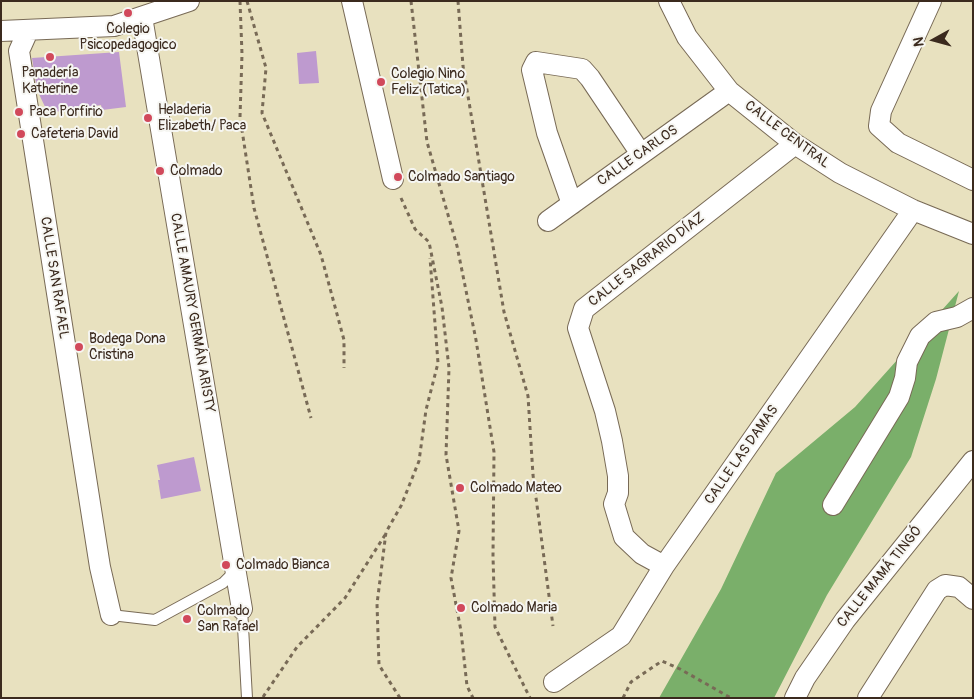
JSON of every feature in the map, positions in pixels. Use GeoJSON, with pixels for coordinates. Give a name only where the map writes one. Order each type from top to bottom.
{"type":"FeatureCollection","features":[{"type":"Feature","properties":{"kind":"street"},"geometry":{"type":"LineString","coordinates":[[1,31],[114,26],[189,1]]}},
{"type":"Feature","properties":{"kind":"street"},"geometry":{"type":"LineString","coordinates":[[352,1],[393,179]]}},
{"type":"Feature","properties":{"kind":"street","name":"CALLE CENTRAL"},"geometry":{"type":"LineString","coordinates":[[669,1],[687,37],[729,92],[795,144],[840,173],[913,210],[973,234]]}},
{"type":"Feature","properties":{"kind":"street"},"geometry":{"type":"LineString","coordinates":[[931,1],[881,111],[880,126],[898,143],[973,180]]}},
{"type":"Feature","properties":{"kind":"street","name":"CALLE AMAURY GERMÁN ARISTY"},"geometry":{"type":"LineString","coordinates":[[142,17],[242,609]]}},
{"type":"Feature","properties":{"kind":"street","name":"CALLE SAN RAFAEL"},"geometry":{"type":"LineString","coordinates":[[28,31],[19,51],[96,540],[111,615]]}},
{"type":"Feature","properties":{"kind":"street"},"geometry":{"type":"LineString","coordinates":[[572,204],[545,124],[532,70],[536,62],[582,69],[641,154]]}},
{"type":"Feature","properties":{"kind":"street","name":"CALLE CARLOS"},"geometry":{"type":"LineString","coordinates":[[548,221],[729,92]]}},
{"type":"Feature","properties":{"kind":"street","name":"CALLE SAGRARIO DÍAZ"},"geometry":{"type":"LineString","coordinates":[[664,566],[642,554],[624,537],[614,504],[618,493],[618,476],[612,441],[605,411],[578,328],[584,309],[795,144]]}},
{"type":"Feature","properties":{"kind":"street","name":"CALLE LAS DAMAS"},"geometry":{"type":"LineString","coordinates":[[554,682],[621,636],[664,566],[913,210]]}},
{"type":"Feature","properties":{"kind":"street"},"geometry":{"type":"LineString","coordinates":[[833,505],[899,397],[905,378],[907,362],[920,336],[936,322],[957,317],[973,308]]}},
{"type":"Feature","properties":{"kind":"street","name":"CALLE MAMÁ TINGÓ"},"geometry":{"type":"LineString","coordinates":[[795,698],[805,678],[845,620],[973,461]]}},
{"type":"Feature","properties":{"kind":"street"},"geometry":{"type":"LineString","coordinates":[[868,698],[937,590],[945,585],[959,587],[973,599]]}},
{"type":"Feature","properties":{"kind":"lane"},"geometry":{"type":"LineString","coordinates":[[111,615],[156,620],[222,583],[236,571]]}},
{"type":"Feature","properties":{"kind":"lane"},"geometry":{"type":"LineString","coordinates":[[242,609],[247,698]]}},
{"type":"Feature","properties":{"kind":"path"},"geometry":{"type":"LineString","coordinates":[[240,1],[242,54],[240,117],[254,208],[311,418]]}},
{"type":"Feature","properties":{"kind":"path"},"geometry":{"type":"LineString","coordinates":[[247,1],[266,68],[262,113],[321,255],[344,340],[344,368]]}},
{"type":"Feature","properties":{"kind":"path"},"geometry":{"type":"LineString","coordinates":[[411,1],[428,142],[457,246],[478,350],[494,452],[493,556],[495,627],[530,698]]}},
{"type":"Feature","properties":{"kind":"path"},"geometry":{"type":"LineString","coordinates":[[458,1],[463,66],[504,312],[528,396],[533,475],[553,626]]}},
{"type":"Feature","properties":{"kind":"path"},"geometry":{"type":"LineString","coordinates":[[393,179],[415,229],[429,242],[442,307],[449,368],[446,454],[459,531],[451,578],[467,686],[473,698]]}},
{"type":"Feature","properties":{"kind":"path"},"geometry":{"type":"LineString","coordinates":[[263,698],[297,647],[345,598],[401,506],[419,462],[426,410],[438,362],[429,242]]}},
{"type":"Feature","properties":{"kind":"path"},"geometry":{"type":"LineString","coordinates":[[386,532],[377,604],[379,665],[400,698]]}},
{"type":"Feature","properties":{"kind":"path"},"geometry":{"type":"LineString","coordinates":[[623,698],[631,682],[662,661],[731,698]]}},
{"type":"Feature","properties":{"kind":"green space"},"geometry":{"type":"Polygon","coordinates":[[[959,291],[936,379],[911,457],[827,595],[774,698],[659,698],[721,589],[776,473],[855,407],[959,291]]]}},
{"type":"Feature","properties":{"kind":"building"},"geometry":{"type":"Polygon","coordinates":[[[316,51],[319,83],[299,84],[297,53],[316,51]]]}},
{"type":"Feature","properties":{"kind":"building"},"geometry":{"type":"Polygon","coordinates":[[[119,52],[126,107],[102,110],[101,105],[48,113],[37,90],[32,58],[119,52]]]}},
{"type":"Feature","properties":{"kind":"building"},"geometry":{"type":"Polygon","coordinates":[[[194,457],[201,491],[161,499],[157,465],[194,457]]]}},
{"type":"Feature","properties":{"kind":"place","name":"Colegio Psicopedagogico"},"geometry":{"type":"Point","coordinates":[128,13]}},
{"type":"Feature","properties":{"kind":"place","name":"Panadería Katherine"},"geometry":{"type":"Point","coordinates":[50,57]}},
{"type":"Feature","properties":{"kind":"place","name":"Colegio Nino Feliz (Tatica)"},"geometry":{"type":"Point","coordinates":[381,82]}},
{"type":"Feature","properties":{"kind":"place","name":"Paca Porfirio"},"geometry":{"type":"Point","coordinates":[19,112]}},
{"type":"Feature","properties":{"kind":"place","name":"Heladeria Elizabeth/ Paca"},"geometry":{"type":"Point","coordinates":[148,118]}},
{"type":"Feature","properties":{"kind":"place","name":"Cafeteria David"},"geometry":{"type":"Point","coordinates":[21,134]}},
{"type":"Feature","properties":{"kind":"place","name":"Colmado"},"geometry":{"type":"Point","coordinates":[160,171]}},
{"type":"Feature","properties":{"kind":"place","name":"Colmado Santiago"},"geometry":{"type":"Point","coordinates":[398,177]}},
{"type":"Feature","properties":{"kind":"place","name":"Bodega Dona Cristina"},"geometry":{"type":"Point","coordinates":[79,347]}},
{"type":"Feature","properties":{"kind":"place","name":"Colmado Mateo"},"geometry":{"type":"Point","coordinates":[460,488]}},
{"type":"Feature","properties":{"kind":"place","name":"Colmado Bianca"},"geometry":{"type":"Point","coordinates":[226,565]}},
{"type":"Feature","properties":{"kind":"place","name":"Colmado Maria"},"geometry":{"type":"Point","coordinates":[461,608]}},
{"type":"Feature","properties":{"kind":"place","name":"Colmado San Rafael"},"geometry":{"type":"Point","coordinates":[187,619]}}]}
